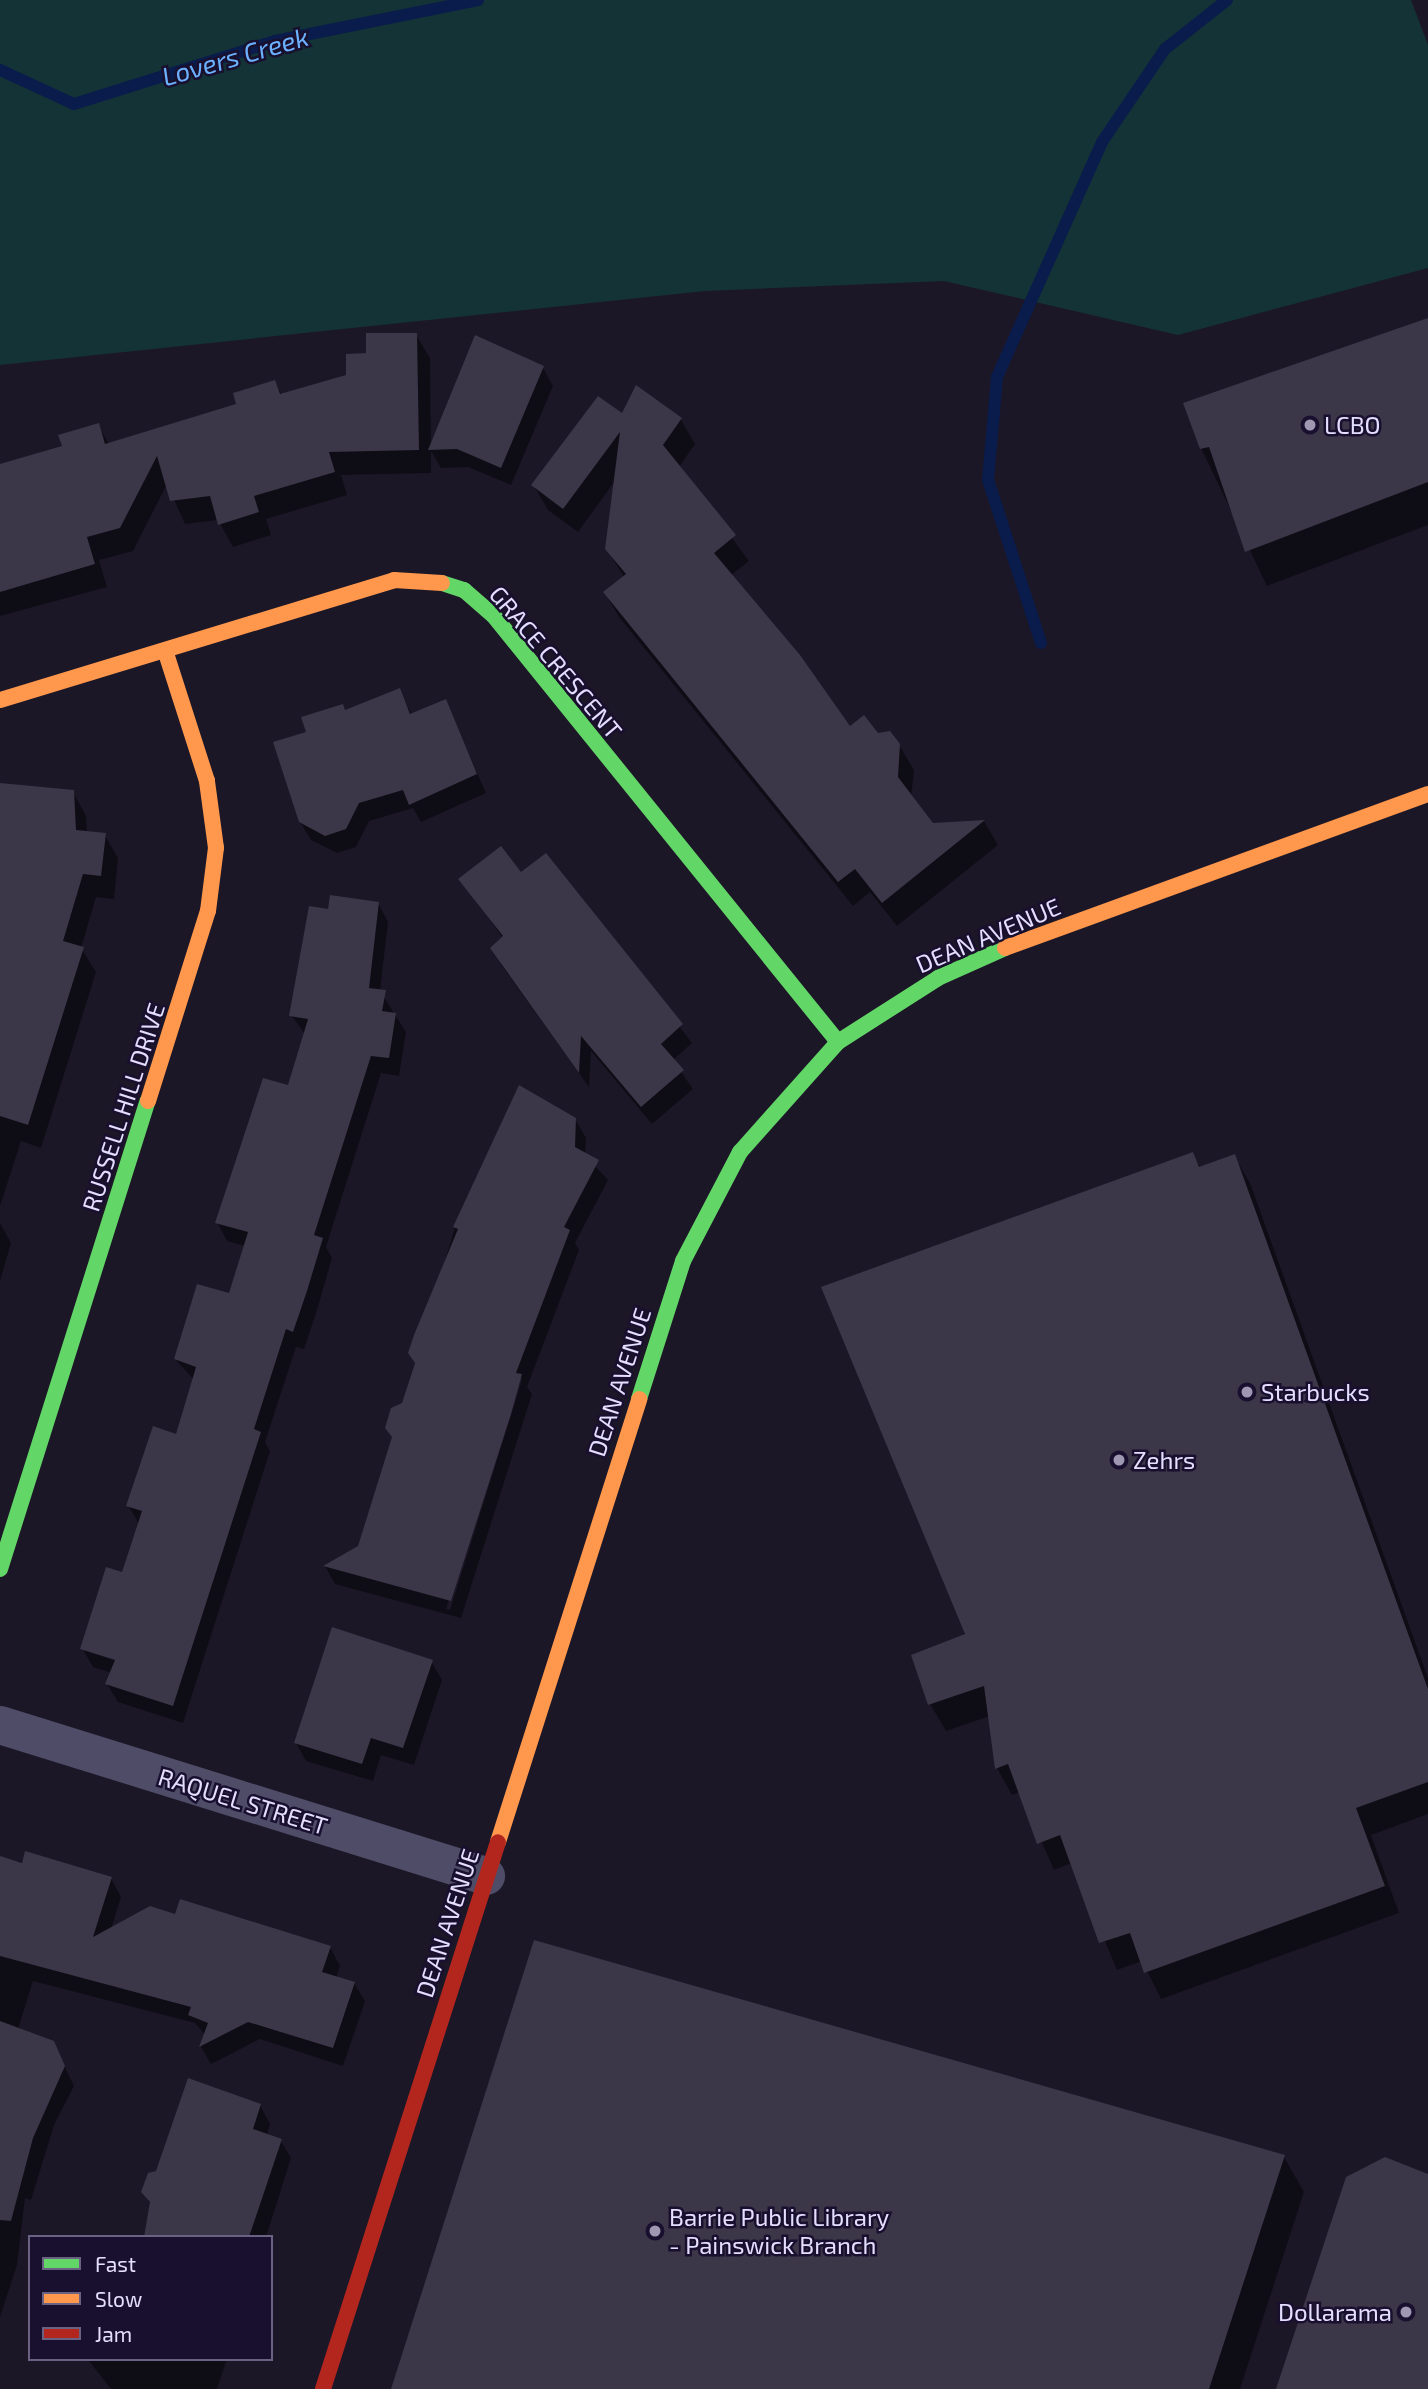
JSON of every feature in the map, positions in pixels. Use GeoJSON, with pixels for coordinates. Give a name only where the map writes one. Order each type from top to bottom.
{"type":"FeatureCollection","features":[{"type":"Feature","properties":{"kind":"street","name":"GRACE CRESCENT"},"geometry":{"type":"LineString","coordinates":[[0,700],[166,653],[394,580],[430,580],[464,590],[493,615],[838,1042]]}},
{"type":"Feature","properties":{"kind":"street","name":"RUSSELL HILL DRIVE"},"geometry":{"type":"LineString","coordinates":[[0,1569],[208,911],[216,848],[207,781],[166,653]]}},
{"type":"Feature","properties":{"kind":"street","name":"DEAN AVENUE"},"geometry":{"type":"LineString","coordinates":[[323,2389],[683,1261],[740,1152],[838,1042],[884,1008],[988,954],[1428,794]]}},
{"type":"Feature","properties":{"kind":"street","name":"RAQUEL STREET"},"geometry":{"type":"LineString","coordinates":[[0,1725],[486,1876]]}},
{"type":"Feature","properties":{"kind":"green space"},"geometry":{"type":"Polygon","coordinates":[[[0,0],[1411,0],[1428,45],[1428,268],[1178,335],[944,281],[705,291],[0,365],[0,0]]]}},
{"type":"Feature","properties":{"kind":"building","name":"LCBO"},"geometry":{"type":"Polygon","coordinates":[[[1428,318],[1428,482],[1245,552],[1209,447],[1200,449],[1183,403],[1428,318]]]}},
{"type":"Feature","properties":{"kind":"building"},"geometry":{"type":"Polygon","coordinates":[[[366,333],[417,333],[419,450],[329,452],[335,472],[254,496],[259,512],[218,525],[210,496],[170,501],[157,456],[120,528],[87,537],[95,564],[0,592],[0,464],[62,446],[58,435],[99,423],[105,444],[236,404],[233,393],[275,380],[280,394],[346,375],[346,354],[366,353],[366,333]]]}},
{"type":"Feature","properties":{"kind":"building"},"geometry":{"type":"Polygon","coordinates":[[[475,335],[544,366],[501,468],[457,449],[428,450],[475,335]]]}},
{"type":"Feature","properties":{"kind":"building"},"geometry":{"type":"Polygon","coordinates":[[[636,385],[682,418],[663,445],[736,535],[714,553],[800,655],[850,726],[864,715],[878,733],[890,731],[900,744],[898,777],[933,823],[985,820],[882,903],[855,869],[838,882],[603,592],[626,574],[605,549],[620,432],[563,509],[531,485],[598,396],[622,413],[636,385]]]}},
{"type":"Feature","properties":{"kind":"building"},"geometry":{"type":"Polygon","coordinates":[[[400,688],[410,714],[446,699],[477,774],[409,805],[403,790],[359,803],[346,829],[325,836],[299,822],[273,742],[306,732],[301,717],[343,704],[345,710],[400,688]]]}},
{"type":"Feature","properties":{"kind":"building"},"geometry":{"type":"Polygon","coordinates":[[[0,783],[74,790],[76,830],[106,833],[101,876],[83,874],[63,941],[84,947],[28,1125],[0,1116],[0,783]]]}},
{"type":"Feature","properties":{"kind":"building"},"geometry":{"type":"Polygon","coordinates":[[[501,846],[521,872],[546,853],[683,1024],[661,1044],[684,1070],[641,1107],[581,1036],[579,1073],[490,948],[503,936],[458,879],[501,846]]]}},
{"type":"Feature","properties":{"kind":"building"},"geometry":{"type":"Polygon","coordinates":[[[330,895],[379,902],[369,988],[386,990],[382,1011],[396,1013],[389,1058],[371,1056],[314,1235],[323,1238],[307,1291],[293,1332],[286,1329],[254,1429],[261,1432],[173,1706],[105,1684],[115,1660],[80,1649],[106,1567],[122,1572],[142,1511],[126,1506],[153,1426],[176,1434],[196,1367],[174,1359],[197,1284],[229,1293],[248,1232],[215,1223],[263,1078],[288,1085],[308,1019],[289,1016],[309,906],[328,909],[330,895]]]}},
{"type":"Feature","properties":{"kind":"building"},"geometry":{"type":"Polygon","coordinates":[[[519,1085],[576,1118],[575,1147],[599,1160],[564,1227],[570,1230],[516,1373],[522,1374],[511,1414],[451,1601],[323,1566],[358,1546],[392,1437],[385,1428],[391,1408],[402,1403],[415,1363],[408,1353],[414,1335],[458,1229],[453,1227],[519,1085]]]}},
{"type":"Feature","properties":{"kind":"building","name":"Zehrs"},"geometry":{"type":"Polygon","coordinates":[[[1193,1152],[1199,1167],[1235,1154],[1428,1689],[1428,1782],[1356,1808],[1385,1886],[1144,1973],[1130,1933],[1099,1943],[1060,1835],[1037,1844],[1008,1764],[995,1769],[984,1686],[928,1705],[911,1655],[965,1634],[821,1287],[1193,1152]]]}},
{"type":"Feature","properties":{"kind":"building"},"geometry":{"type":"Polygon","coordinates":[[[332,1627],[433,1660],[403,1748],[371,1738],[362,1764],[294,1743],[332,1627]]]}},
{"type":"Feature","properties":{"kind":"building"},"geometry":{"type":"Polygon","coordinates":[[[25,1851],[112,1877],[93,1937],[150,1906],[175,1914],[180,1899],[331,1946],[322,1972],[355,1982],[333,2048],[248,2022],[199,2047],[208,2023],[188,2015],[191,2007],[0,1956],[0,1856],[22,1863],[25,1851]]]}},
{"type":"Feature","properties":{"kind":"building","name":"Barrie Public Library - Painswick Branch"},"geometry":{"type":"Polygon","coordinates":[[[534,1940],[1285,2155],[1209,2389],[391,2389],[534,1940]]]}},
{"type":"Feature","properties":{"kind":"building"},"geometry":{"type":"Polygon","coordinates":[[[0,2021],[54,2041],[65,2066],[33,2138],[11,2221],[0,2220],[0,2021]]]}},
{"type":"Feature","properties":{"kind":"building"},"geometry":{"type":"Polygon","coordinates":[[[188,2078],[261,2104],[253,2129],[282,2139],[250,2235],[144,2235],[150,2202],[141,2192],[148,2173],[156,2171],[188,2078]]]}},
{"type":"Feature","properties":{"kind":"building"},"geometry":{"type":"Polygon","coordinates":[[[1385,2157],[1428,2174],[1428,2389],[1276,2389],[1346,2177],[1385,2157]]]}},
{"type":"Feature","properties":{"kind":"waterway","name":"Lovers Creek"},"geometry":{"type":"LineString","coordinates":[[0,70],[74,104],[275,41],[478,0]]}},
{"type":"Feature","properties":{"kind":"waterway"},"geometry":{"type":"LineString","coordinates":[[1041,643],[988,480],[997,377],[1102,142],[1165,49],[1227,0]]}},
{"type":"Feature","properties":{"kind":"traffic: fast"},"geometry":{"type":"LineString","coordinates":[[442,583],[464,590],[493,615],[838,1042]]}},
{"type":"Feature","properties":{"kind":"traffic: fast"},"geometry":{"type":"LineString","coordinates":[[639,1399],[683,1261],[740,1152],[838,1042],[938,978],[1005,948]]}},
{"type":"Feature","properties":{"kind":"traffic: fast"},"geometry":{"type":"LineString","coordinates":[[0,1569],[148,1101]]}},
{"type":"Feature","properties":{"kind":"traffic: slow"},"geometry":{"type":"LineString","coordinates":[[0,700],[394,580],[442,583]]}},
{"type":"Feature","properties":{"kind":"traffic: slow"},"geometry":{"type":"LineString","coordinates":[[148,1101],[208,911],[216,848],[207,781],[166,653]]}},
{"type":"Feature","properties":{"kind":"traffic: slow"},"geometry":{"type":"LineString","coordinates":[[1005,948],[1428,794]]}},
{"type":"Feature","properties":{"kind":"traffic: slow"},"geometry":{"type":"LineString","coordinates":[[498,1842],[639,1399]]}},
{"type":"Feature","properties":{"kind":"traffic: jam"},"geometry":{"type":"LineString","coordinates":[[323,2389],[498,1842]]}},
{"type":"Feature","properties":{"kind":"place","name":"LCBO"},"geometry":{"type":"Point","coordinates":[1310,425]}},
{"type":"Feature","properties":{"kind":"place","name":"Starbucks"},"geometry":{"type":"Point","coordinates":[1247,1392]}},
{"type":"Feature","properties":{"kind":"place","name":"Zehrs"},"geometry":{"type":"Point","coordinates":[1119,1460]}},
{"type":"Feature","properties":{"kind":"place","name":"Barrie Public Library - Painswick Branch"},"geometry":{"type":"Point","coordinates":[655,2231]}},
{"type":"Feature","properties":{"kind":"place","name":"Dollarama"},"geometry":{"type":"Point","coordinates":[1406,2312]}}]}
